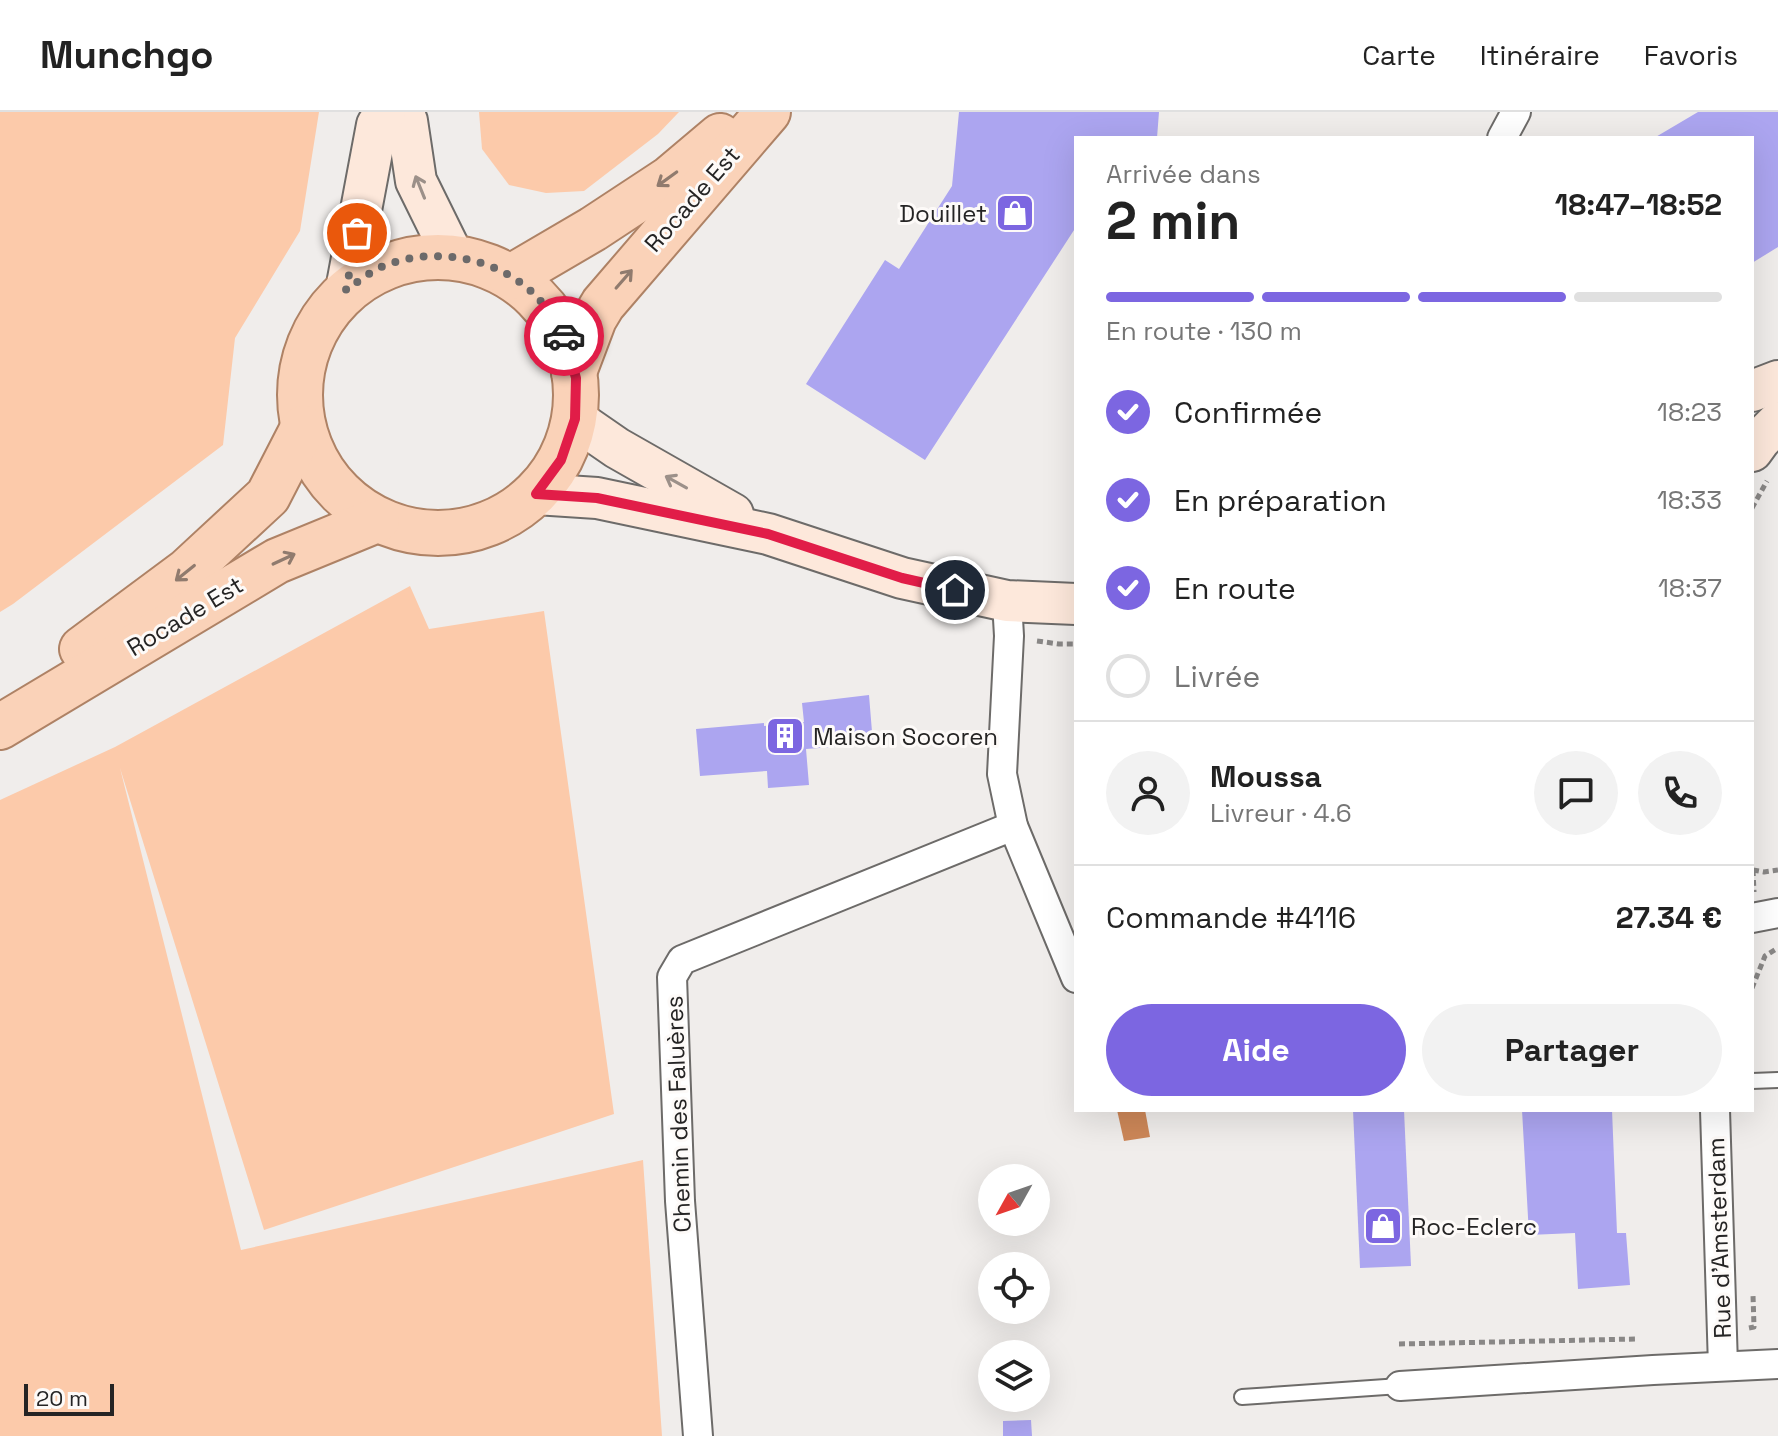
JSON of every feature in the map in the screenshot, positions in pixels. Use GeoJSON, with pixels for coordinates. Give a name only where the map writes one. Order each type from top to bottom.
{"type":"FeatureCollection","features":[{"type":"Feature","properties":{"kind":"main road","name":"Rocade Est"},"geometry":{"type":"LineString","coordinates":[[511,277],[593,229],[669,179],[749,112]]}},
{"type":"Feature","properties":{"kind":"main road","name":"Rocade Est"},"geometry":{"type":"LineString","coordinates":[[574,372],[603,304],[768,112]]}},
{"type":"Feature","properties":{"kind":"main road"},"geometry":{"type":"LineString","coordinates":[[453,256],[486,264],[511,277],[543,303],[565,338],[576,378],[575,419],[561,460],[536,494],[501,519],[461,532],[418,532],[377,520],[344,497],[318,465],[303,428],[299,390],[305,353],[321,318],[346,290],[378,269],[415,257],[453,256]]}},
{"type":"Feature","properties":{"kind":"main road","name":"Rocade Est"},"geometry":{"type":"LineString","coordinates":[[0,709],[187,571],[268,496],[303,428]]}},
{"type":"Feature","properties":{"kind":"main road","name":"Rocade Est"},"geometry":{"type":"LineString","coordinates":[[0,727],[277,561],[377,520]]}},
{"type":"Feature","properties":{"kind":"street"},"geometry":{"type":"LineString","coordinates":[[346,290],[377,125],[385,112]]}},
{"type":"Feature","properties":{"kind":"street"},"geometry":{"type":"LineString","coordinates":[[403,112],[416,181],[453,256]]}},
{"type":"Feature","properties":{"kind":"street"},"geometry":{"type":"LineString","coordinates":[[1503,136],[1516,112]]}},
{"type":"Feature","properties":{"kind":"street"},"geometry":{"type":"LineString","coordinates":[[1754,390],[1778,381]]}},
{"type":"Feature","properties":{"kind":"street"},"geometry":{"type":"LineString","coordinates":[[575,419],[617,448],[768,534]]}},
{"type":"Feature","properties":{"kind":"street"},"geometry":{"type":"LineString","coordinates":[[1754,449],[1778,422]]}},
{"type":"Feature","properties":{"kind":"street"},"geometry":{"type":"LineString","coordinates":[[536,494],[597,498],[768,534],[902,578],[1008,618],[1074,604]]}},
{"type":"Feature","properties":{"kind":"street"},"geometry":{"type":"LineString","coordinates":[[1008,618],[1002,774],[1013,826],[1074,973]]}},
{"type":"Feature","properties":{"kind":"street","name":"Chemin des Faluères"},"geometry":{"type":"LineString","coordinates":[[698,1436],[680,1201],[672,977],[682,960],[1013,826]]}},
{"type":"Feature","properties":{"kind":"street"},"geometry":{"type":"LineString","coordinates":[[1754,918],[1778,913]]}},
{"type":"Feature","properties":{"kind":"street","name":"Rue d'Amsterdam"},"geometry":{"type":"LineString","coordinates":[[1715,1112],[1723,1366]]}},
{"type":"Feature","properties":{"kind":"street"},"geometry":{"type":"LineString","coordinates":[[1400,1386],[1778,1364]]}},
{"type":"Feature","properties":{"kind":"lane"},"geometry":{"type":"LineString","coordinates":[[1754,1081],[1778,1080]]}},
{"type":"Feature","properties":{"kind":"lane"},"geometry":{"type":"LineString","coordinates":[[1242,1397],[1400,1386]]}},
{"type":"Feature","properties":{"kind":"path"},"geometry":{"type":"LineString","coordinates":[[1008,618],[1059,644],[1074,644]]}},
{"type":"Feature","properties":{"kind":"path"},"geometry":{"type":"LineString","coordinates":[[1754,870],[1778,870]]}},
{"type":"Feature","properties":{"kind":"path"},"geometry":{"type":"LineString","coordinates":[[1754,983],[1765,956],[1778,948]]}},
{"type":"Feature","properties":{"kind":"path"},"geometry":{"type":"LineString","coordinates":[[1399,1344],[1642,1339]]}},
{"type":"Feature","properties":{"kind":"shaded area"},"geometry":{"type":"Polygon","coordinates":[[[0,112],[319,112],[300,231],[235,338],[223,445],[0,612],[0,112]]]}},
{"type":"Feature","properties":{"kind":"shaded area"},"geometry":{"type":"Polygon","coordinates":[[[479,112],[679,112],[658,134],[584,191],[546,193],[509,185],[482,149],[479,112]]]}},
{"type":"Feature","properties":{"kind":"shaded area"},"geometry":{"type":"Polygon","coordinates":[[[410,586],[429,629],[544,611],[614,1114],[264,1230],[120,768],[241,1250],[643,1160],[662,1436],[0,1436],[0,800],[115,747],[410,586]]]}},
{"type":"Feature","properties":{"kind":"shaded area"},"geometry":{"type":"Polygon","coordinates":[[[1117,1112],[1145,1112],[1150,1137],[1124,1141],[1117,1112]]]}},
{"type":"Feature","properties":{"kind":"building"},"geometry":{"type":"Polygon","coordinates":[[[959,112],[1159,112],[1157,136],[1074,136],[1074,230],[925,460],[806,384],[885,260],[899,269],[952,186],[959,112]]]}},
{"type":"Feature","properties":{"kind":"building"},"geometry":{"type":"Polygon","coordinates":[[[1698,112],[1778,112],[1778,247],[1754,262],[1754,136],[1657,136],[1698,112]]]}},
{"type":"Feature","properties":{"kind":"building","name":"Maison Socoren"},"geometry":{"type":"Polygon","coordinates":[[[869,695],[873,744],[806,749],[809,785],[768,788],[767,771],[700,776],[696,729],[804,722],[802,703],[869,695]]]}},
{"type":"Feature","properties":{"kind":"building"},"geometry":{"type":"Polygon","coordinates":[[[1353,1112],[1404,1112],[1411,1266],[1360,1268],[1353,1112]]]}},
{"type":"Feature","properties":{"kind":"building"},"geometry":{"type":"Polygon","coordinates":[[[1522,1112],[1612,1112],[1617,1233],[1626,1233],[1630,1285],[1578,1289],[1575,1233],[1529,1235],[1522,1112]]]}},
{"type":"Feature","properties":{"kind":"building"},"geometry":{"type":"Polygon","coordinates":[[[1031,1420],[1032,1436],[1003,1436],[1003,1421],[1031,1420]]]}},
{"type":"Feature","properties":{"kind":"way so far"},"geometry":{"type":"LineString","coordinates":[[357,233],[346,290],[378,269],[415,257],[453,256],[486,264],[517,280],[543,303],[564,336]]}},
{"type":"Feature","properties":{"kind":"place","name":"Douillet"},"geometry":{"type":"Point","coordinates":[1015,213]}},
{"type":"Feature","properties":{"kind":"place","name":"Maison Socoren"},"geometry":{"type":"Point","coordinates":[785,736]}},
{"type":"Feature","properties":{"kind":"place","name":"Roc-Eclerc"},"geometry":{"type":"Point","coordinates":[1383,1226]}},
{"type":"Feature","properties":{"kind":"route"},"geometry":{"type":"LineString","coordinates":[[564,336],[576,378],[575,419],[561,460],[536,494],[597,498],[768,534],[902,578],[955,590]]}}]}
